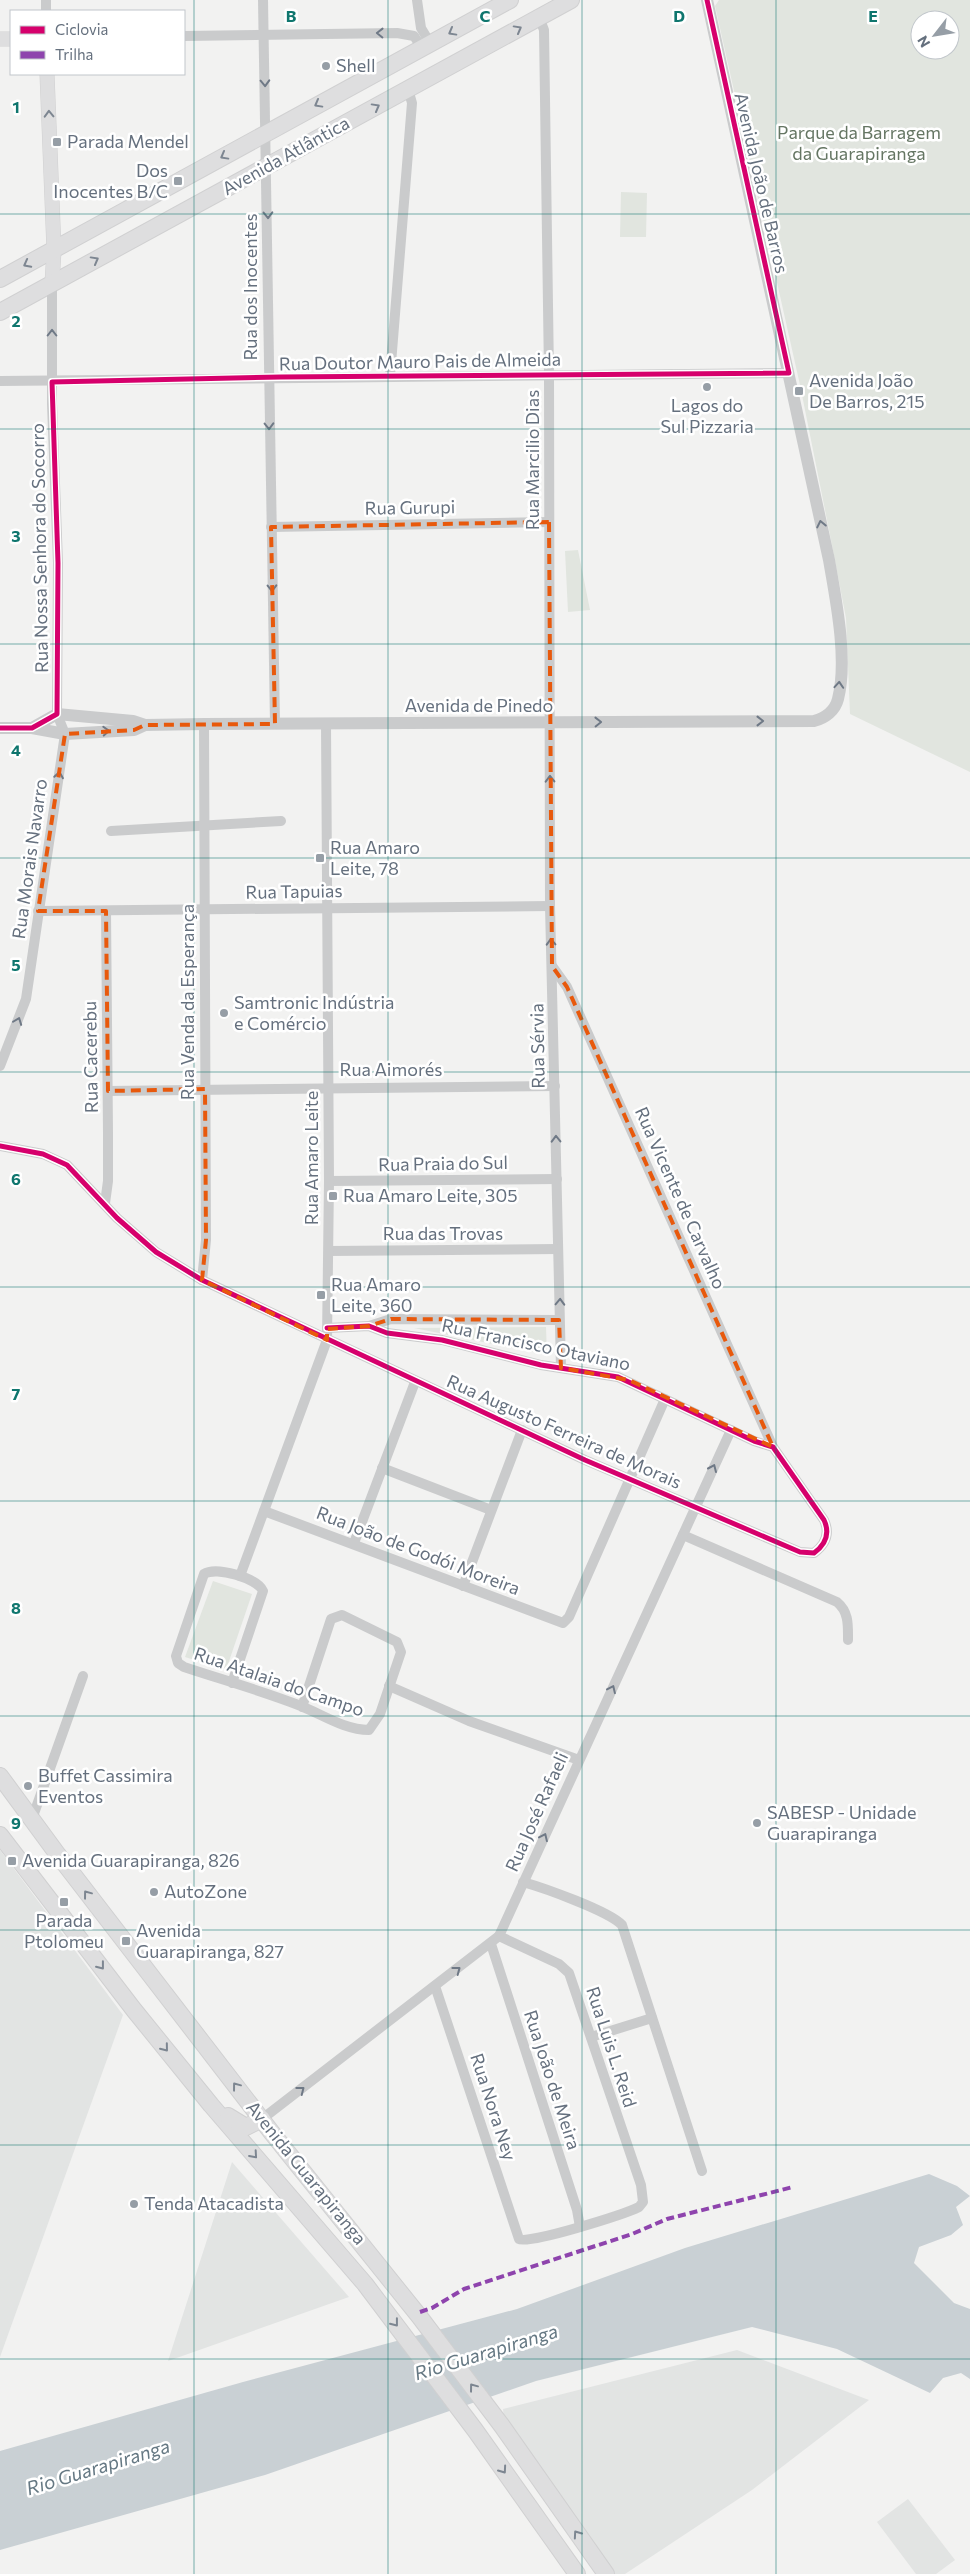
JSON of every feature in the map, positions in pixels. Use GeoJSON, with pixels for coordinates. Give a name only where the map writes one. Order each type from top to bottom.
{"type":"FeatureCollection","features":[{"type":"Feature","properties":{"kind":"main road","name":"Avenida Atlântica"},"geometry":{"type":"LineString","coordinates":[[0,279],[510,0]]}},
{"type":"Feature","properties":{"kind":"main road","name":"Avenida Atlântica"},"geometry":{"type":"LineString","coordinates":[[0,312],[571,0]]}},
{"type":"Feature","properties":{"kind":"main road","name":"Rua Nossa Senhora do Socorro"},"geometry":{"type":"LineString","coordinates":[[47,75],[54,250],[52,284]]}},
{"type":"Feature","properties":{"kind":"main road","name":"Avenida Guarapiranga"},"geometry":{"type":"LineString","coordinates":[[1,1778],[262,2119],[387,2274],[502,2426],[606,2574]]}},
{"type":"Feature","properties":{"kind":"main road","name":"Avenida Guarapiranga"},"geometry":{"type":"LineString","coordinates":[[0,1836],[134,2010],[211,2105],[365,2284],[475,2430],[577,2574]]}},
{"type":"Feature","properties":{"kind":"main road"},"geometry":{"type":"LineString","coordinates":[[211,2105],[246,2127],[262,2119]]}},
{"type":"Feature","properties":{"kind":"street","name":"Rua dos Inocentes"},"geometry":{"type":"LineString","coordinates":[[263,0],[267,166],[267,377],[275,724]]}},
{"type":"Feature","properties":{"kind":"street"},"geometry":{"type":"LineString","coordinates":[[417,0],[426,46]]}},
{"type":"Feature","properties":{"kind":"street","name":"Avenida João de Barros"},"geometry":{"type":"LineString","coordinates":[[707,0],[829,560],[838,616],[841,661],[838,698],[830,714],[814,721]]}},
{"type":"Feature","properties":{"kind":"street","name":"Rua Marcilio Dias"},"geometry":{"type":"LineString","coordinates":[[540,17],[544,30],[548,374],[549,723]]}},
{"type":"Feature","properties":{"kind":"street"},"geometry":{"type":"LineString","coordinates":[[185,36],[407,34],[426,46]]}},
{"type":"Feature","properties":{"kind":"street"},"geometry":{"type":"LineString","coordinates":[[390,376],[412,103],[408,89]]}},
{"type":"Feature","properties":{"kind":"street","name":"Rua Nossa Senhora do Socorro"},"geometry":{"type":"LineString","coordinates":[[52,284],[52,382],[58,563],[57,714]]}},
{"type":"Feature","properties":{"kind":"street","name":"Rua Doutor Mauro Pais de Almeida"},"geometry":{"type":"LineString","coordinates":[[0,381],[52,382],[267,377],[789,373]]}},
{"type":"Feature","properties":{"kind":"street","name":"Rua Gurupi"},"geometry":{"type":"LineString","coordinates":[[271,527],[549,522]]}},
{"type":"Feature","properties":{"kind":"street"},"geometry":{"type":"LineString","coordinates":[[57,714],[65,734]]}},
{"type":"Feature","properties":{"kind":"street","name":"Avenida de Pinedo"},"geometry":{"type":"LineString","coordinates":[[32,728],[57,714],[133,721],[145,725],[814,721]]}},
{"type":"Feature","properties":{"kind":"street","name":"Rua Sérvia"},"geometry":{"type":"LineString","coordinates":[[549,723],[550,906],[561,1368]]}},
{"type":"Feature","properties":{"kind":"street","name":"Rua Venda da Esperança"},"geometry":{"type":"LineString","coordinates":[[202,1280],[206,1240],[204,724]]}},
{"type":"Feature","properties":{"kind":"street","name":"Rua Amaro Leite"},"geometry":{"type":"LineString","coordinates":[[240,1576],[327,1340],[329,1181],[326,724]]}},
{"type":"Feature","properties":{"kind":"street","name":"Avenida de Pinedo"},"geometry":{"type":"LineString","coordinates":[[0,728],[32,728],[65,734],[134,730],[145,725]]}},
{"type":"Feature","properties":{"kind":"street","name":"Rua Morais Navarro"},"geometry":{"type":"LineString","coordinates":[[0,1066],[26,999],[65,734]]}},
{"type":"Feature","properties":{"kind":"street"},"geometry":{"type":"LineString","coordinates":[[111,831],[281,821]]}},
{"type":"Feature","properties":{"kind":"street","name":"Rua Tapuias"},"geometry":{"type":"LineString","coordinates":[[38,911],[550,906]]}},
{"type":"Feature","properties":{"kind":"street","name":"Rua Cacerebu"},"geometry":{"type":"LineString","coordinates":[[104,1203],[108,1181],[106,911]]}},
{"type":"Feature","properties":{"kind":"street","name":"Rua Vicente de Carvalho"},"geometry":{"type":"LineString","coordinates":[[552,966],[567,987],[773,1447],[819,1511],[828,1528],[824,1543],[816,1552]]}},
{"type":"Feature","properties":{"kind":"street","name":"Rua Aimorés"},"geometry":{"type":"LineString","coordinates":[[108,1091],[328,1087],[555,1086]]}},
{"type":"Feature","properties":{"kind":"street","name":"Rua Augusto Ferreira de Morais"},"geometry":{"type":"LineString","coordinates":[[0,1146],[55,1157],[67,1165],[116,1218],[156,1252],[202,1280],[416,1382],[630,1478],[800,1552],[812,1554],[816,1552]]}},
{"type":"Feature","properties":{"kind":"street","name":"Rua Praia do Sul"},"geometry":{"type":"LineString","coordinates":[[329,1181],[557,1179]]}},
{"type":"Feature","properties":{"kind":"street","name":"Rua das Trovas"},"geometry":{"type":"LineString","coordinates":[[329,1251],[558,1249]]}},
{"type":"Feature","properties":{"kind":"street"},"geometry":{"type":"LineString","coordinates":[[369,1326],[391,1319],[559,1320]]}},
{"type":"Feature","properties":{"kind":"street","name":"Rua Francisco Otaviano"},"geometry":{"type":"LineString","coordinates":[[327,1328],[369,1326],[386,1333],[442,1340],[523,1361],[618,1377],[754,1441],[773,1447]]}},
{"type":"Feature","properties":{"kind":"street"},"geometry":{"type":"LineString","coordinates":[[354,1543],[416,1382]]}},
{"type":"Feature","properties":{"kind":"street"},"geometry":{"type":"LineString","coordinates":[[630,1478],[665,1399]]}},
{"type":"Feature","properties":{"kind":"street"},"geometry":{"type":"LineString","coordinates":[[463,1586],[522,1430]]}},
{"type":"Feature","properties":{"kind":"street","name":"Rua José Rafaeli"},"geometry":{"type":"LineString","coordinates":[[262,2119],[499,1936],[730,1430]]}},
{"type":"Feature","properties":{"kind":"street"},"geometry":{"type":"LineString","coordinates":[[382,1468],[491,1510]]}},
{"type":"Feature","properties":{"kind":"street","name":"Rua João de Godói Moreira"},"geometry":{"type":"LineString","coordinates":[[264,1511],[354,1543],[563,1623],[569,1617],[630,1478]]}},
{"type":"Feature","properties":{"kind":"street"},"geometry":{"type":"LineString","coordinates":[[683,1534],[836,1602],[843,1607],[847,1618],[848,1640]]}},
{"type":"Feature","properties":{"kind":"street","name":"Rua Atalaia do Campo"},"geometry":{"type":"LineString","coordinates":[[240,1576],[216,1571],[204,1574],[177,1651],[178,1663],[184,1667],[302,1707],[327,1720],[362,1730],[370,1730],[380,1714],[389,1686]]}},
{"type":"Feature","properties":{"kind":"street"},"geometry":{"type":"LineString","coordinates":[[232,1684],[263,1596],[259,1585],[240,1576]]}},
{"type":"Feature","properties":{"kind":"street"},"geometry":{"type":"LineString","coordinates":[[302,1707],[331,1619],[342,1615],[397,1642],[401,1652],[389,1686],[469,1721],[579,1760]]}},
{"type":"Feature","properties":{"kind":"street"},"geometry":{"type":"LineString","coordinates":[[32,1819],[83,1676]]}},
{"type":"Feature","properties":{"kind":"street"},"geometry":{"type":"LineString","coordinates":[[524,1882],[590,1908],[620,1923],[702,2171]]}},
{"type":"Feature","properties":{"kind":"street","name":"Rua Luis L. Reid"},"geometry":{"type":"LineString","coordinates":[[499,1936],[559,1964],[567,1970],[641,2185],[643,2202],[639,2207],[580,2227]]}},
{"type":"Feature","properties":{"kind":"street","name":"Rua João de Meira"},"geometry":{"type":"LineString","coordinates":[[491,1944],[574,2202],[580,2227]]}},
{"type":"Feature","properties":{"kind":"street","name":"Rua Nora Ney"},"geometry":{"type":"LineString","coordinates":[[435,1986],[519,2239],[525,2241],[580,2227]]}},
{"type":"Feature","properties":{"kind":"street"},"geometry":{"type":"LineString","coordinates":[[591,2037],[652,2018]]}},
{"type":"Feature","properties":{"kind":"highlighted area"},"geometry":{"type":"Polygon","coordinates":[[[549,522],[552,966],[567,987],[773,1447],[629,1380],[561,1368],[559,1320],[391,1319],[369,1326],[327,1329],[327,1340],[202,1280],[206,1240],[205,1089],[108,1091],[106,911],[38,911],[65,734],[134,730],[145,725],[275,724],[271,527],[549,522]]]}},
{"type":"Feature","properties":{"kind":"shaded area"},"geometry":{"type":"Polygon","coordinates":[[[0,1850],[123,2015],[0,2357],[0,1850]]]}},
{"type":"Feature","properties":{"kind":"shaded area"},"geometry":{"type":"Polygon","coordinates":[[[232,2162],[349,2297],[168,2361],[232,2162]]]}},
{"type":"Feature","properties":{"kind":"shaded area"},"geometry":{"type":"Polygon","coordinates":[[[737,2350],[869,2400],[752,2490],[625,2574],[615,2574],[504,2419],[503,2409],[737,2350]]]}},
{"type":"Feature","properties":{"kind":"shaded area"},"geometry":{"type":"Polygon","coordinates":[[[908,2499],[955,2560],[936,2574],[916,2574],[877,2522],[908,2499]]]}},
{"type":"Feature","properties":{"kind":"green space","name":"Parque da Barragem da Guarapiranga"},"geometry":{"type":"Polygon","coordinates":[[[719,0],[970,0],[970,772],[850,714],[846,618],[800,385],[715,6],[719,0]]]}},
{"type":"Feature","properties":{"kind":"green space"},"geometry":{"type":"Polygon","coordinates":[[[621,192],[647,193],[646,237],[620,237],[621,192]]]}},
{"type":"Feature","properties":{"kind":"green space"},"geometry":{"type":"Polygon","coordinates":[[[578,550],[590,610],[568,612],[565,551],[578,550]]]}},
{"type":"Feature","properties":{"kind":"green space"},"geometry":{"type":"Polygon","coordinates":[[[546,1327],[547,1355],[414,1328],[546,1327]]]}},
{"type":"Feature","properties":{"kind":"green space"},"geometry":{"type":"Polygon","coordinates":[[[213,1581],[252,1594],[226,1670],[185,1657],[213,1581]]]}},
{"type":"Feature","properties":{"kind":"water","name":"Rio Guarapiranga"},"geometry":{"type":"Polygon","coordinates":[[[929,2174],[957,2186],[970,2196],[956,2207],[963,2225],[951,2235],[919,2247],[914,2263],[954,2303],[970,2309],[970,2379],[961,2373],[943,2378],[930,2393],[837,2349],[752,2327],[536,2381],[265,2475],[0,2550],[0,2451],[243,2382],[517,2309],[685,2248],[929,2174]]]}},
{"type":"Feature","properties":{"kind":"marked path"},"geometry":{"type":"LineString","coordinates":[[420,2312],[432,2308],[464,2289],[632,2234],[667,2219],[793,2187]]}},
{"type":"Feature","properties":{"kind":"cycle path"},"geometry":{"type":"LineString","coordinates":[[0,728],[32,728],[57,714],[58,563],[52,382],[281,377],[789,373],[707,0]]}},
{"type":"Feature","properties":{"kind":"cycle path"},"geometry":{"type":"LineString","coordinates":[[0,1146],[43,1154],[67,1165],[117,1218],[156,1252],[202,1280],[585,1460],[800,1552],[814,1553],[826,1538],[827,1529],[824,1520],[773,1447],[754,1441],[618,1377],[541,1365],[442,1340],[387,1333],[369,1326],[327,1328]]}},
{"type":"Feature","properties":{"kind":"place","name":"Shell"},"geometry":{"type":"Point","coordinates":[326,66]}},
{"type":"Feature","properties":{"kind":"place","name":"Parada Mendel"},"geometry":{"type":"Point","coordinates":[57,142]}},
{"type":"Feature","properties":{"kind":"place","name":"Dos Inocentes B/C"},"geometry":{"type":"Point","coordinates":[178,181]}},
{"type":"Feature","properties":{"kind":"place","name":"Lagos do Sul Pizzaria"},"geometry":{"type":"Point","coordinates":[707,387]}},
{"type":"Feature","properties":{"kind":"place","name":"Avenida João De Barros, 215"},"geometry":{"type":"Point","coordinates":[799,391]}},
{"type":"Feature","properties":{"kind":"place","name":"Rua Amaro Leite, 78"},"geometry":{"type":"Point","coordinates":[320,858]}},
{"type":"Feature","properties":{"kind":"place","name":"Samtronic Indústria e Comércio"},"geometry":{"type":"Point","coordinates":[224,1013]}},
{"type":"Feature","properties":{"kind":"place","name":"Rua Amaro Leite, 305"},"geometry":{"type":"Point","coordinates":[333,1196]}},
{"type":"Feature","properties":{"kind":"place","name":"Rua Amaro Leite, 360"},"geometry":{"type":"Point","coordinates":[321,1295]}},
{"type":"Feature","properties":{"kind":"place","name":"Buffet Cassimira Eventos"},"geometry":{"type":"Point","coordinates":[28,1786]}},
{"type":"Feature","properties":{"kind":"place","name":"SABESP - Unidade Guarapiranga"},"geometry":{"type":"Point","coordinates":[757,1823]}},
{"type":"Feature","properties":{"kind":"place","name":"Avenida Guarapiranga, 826"},"geometry":{"type":"Point","coordinates":[12,1861]}},
{"type":"Feature","properties":{"kind":"place","name":"AutoZone"},"geometry":{"type":"Point","coordinates":[154,1892]}},
{"type":"Feature","properties":{"kind":"place","name":"Parada Ptolomeu"},"geometry":{"type":"Point","coordinates":[64,1902]}},
{"type":"Feature","properties":{"kind":"place","name":"Avenida Guarapiranga, 827"},"geometry":{"type":"Point","coordinates":[126,1941]}},
{"type":"Feature","properties":{"kind":"place","name":"Tenda Atacadista"},"geometry":{"type":"Point","coordinates":[134,2204]}}]}
